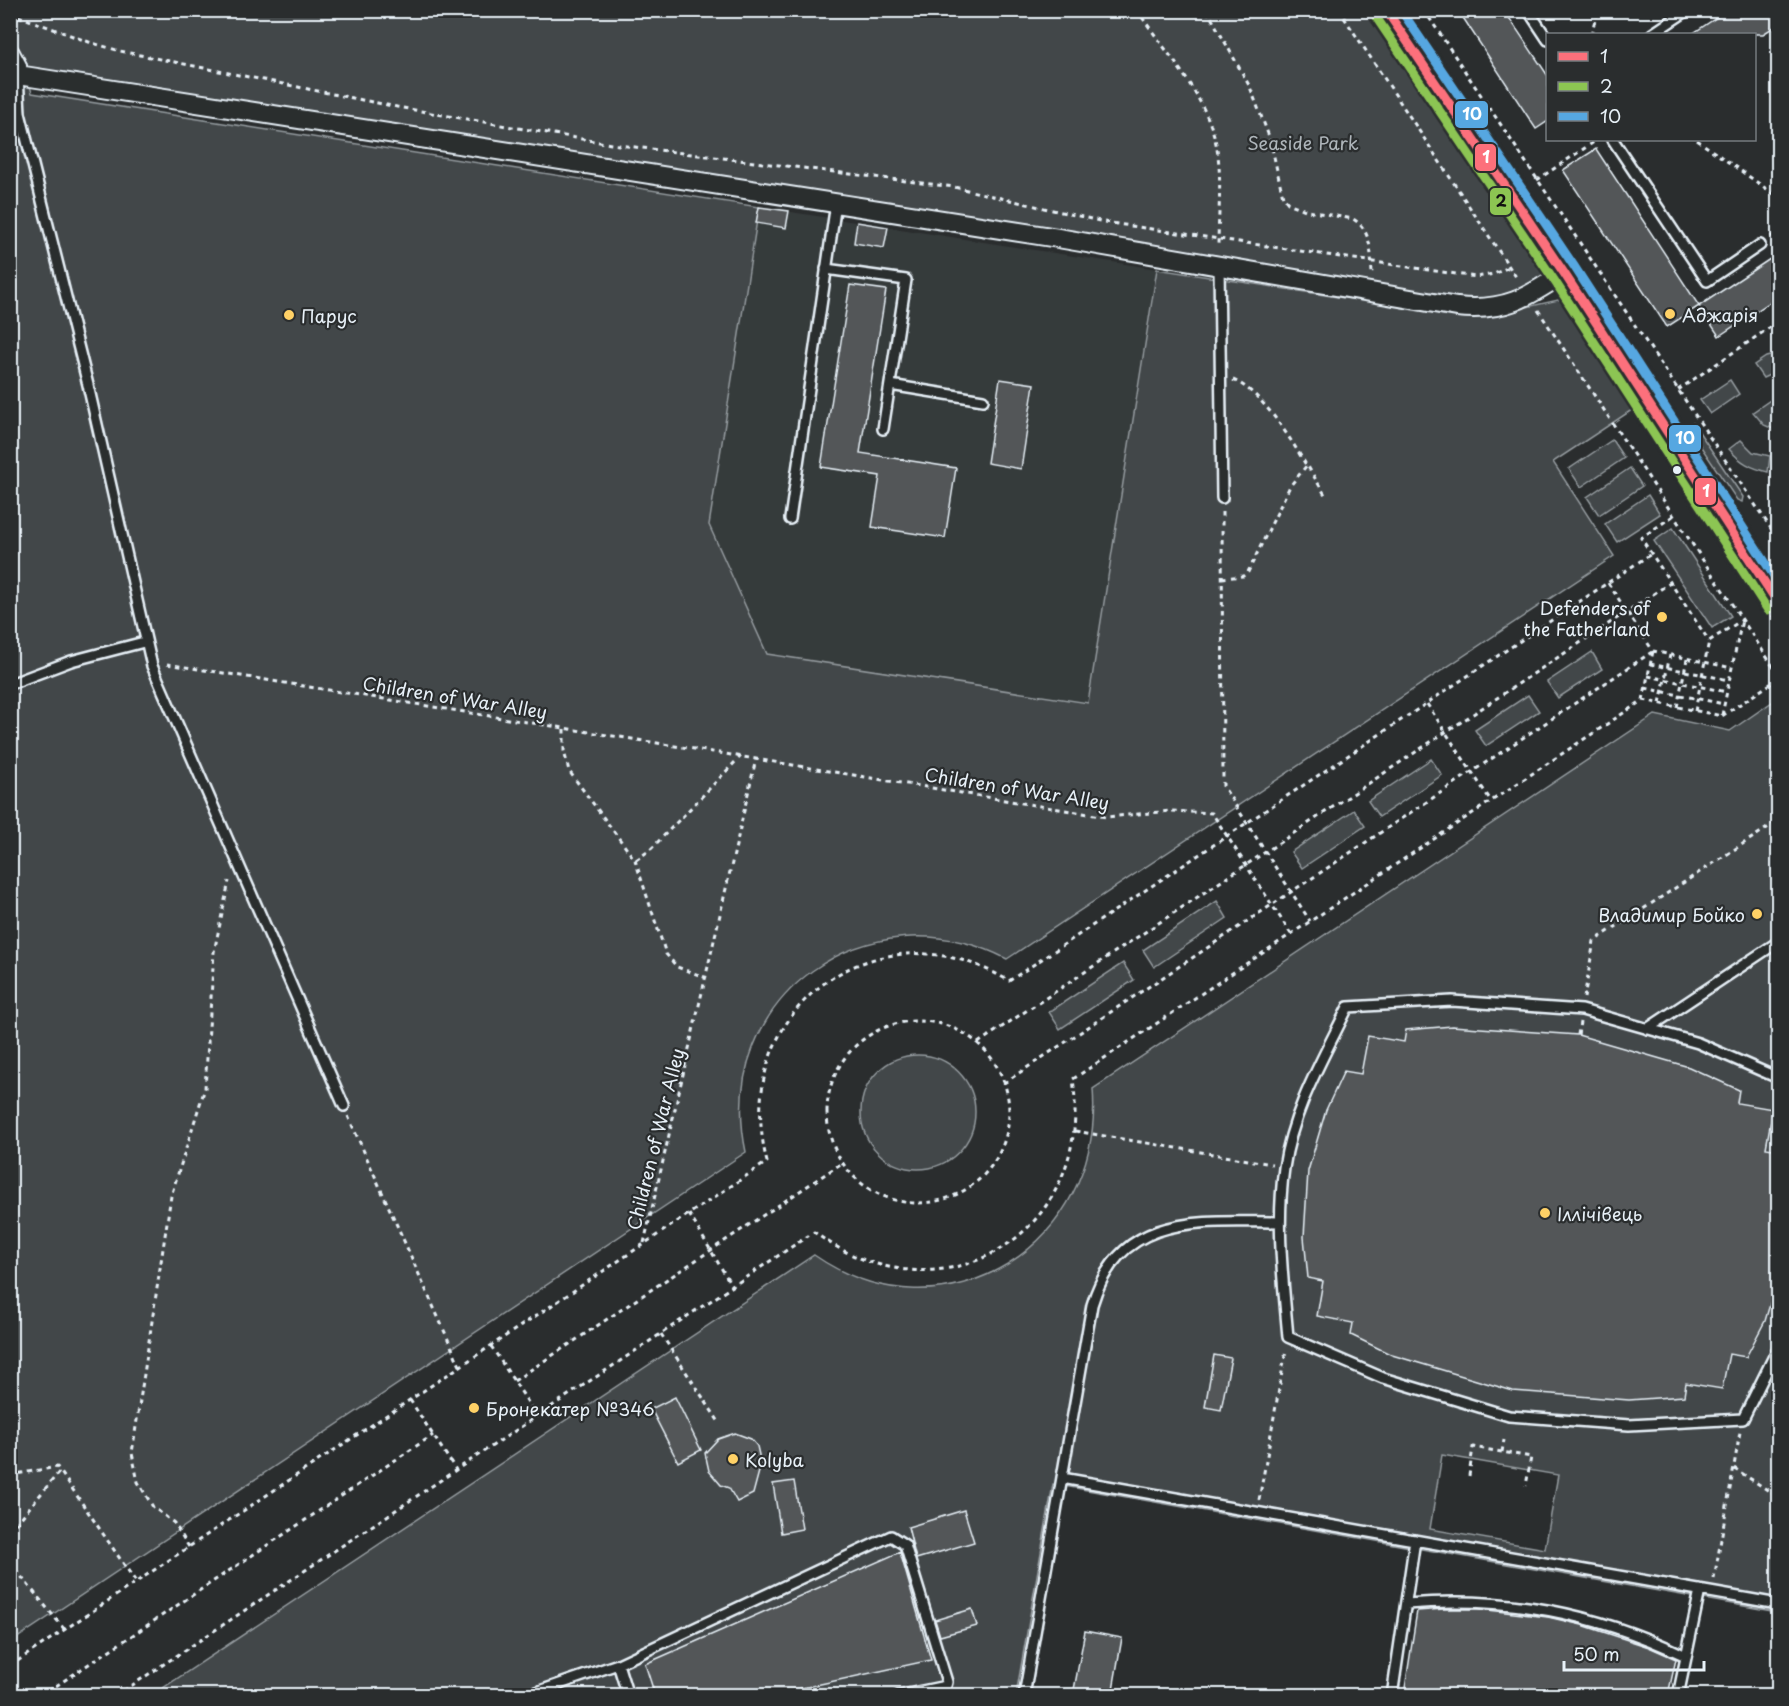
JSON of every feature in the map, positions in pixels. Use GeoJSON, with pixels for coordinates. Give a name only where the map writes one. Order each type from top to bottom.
{"type":"FeatureCollection","features":[{"type":"Feature","properties":{"kind":"main road"},"geometry":{"type":"LineString","coordinates":[[1386,10],[1564,273],[1779,603]]}},
{"type":"Feature","properties":{"kind":"street"},"geometry":{"type":"LineString","coordinates":[[10,53],[17,66],[18,75],[836,203],[1476,309],[1504,305],[1529,297],[1564,273]]}},
{"type":"Feature","properties":{"kind":"lane"},"geometry":{"type":"LineString","coordinates":[[1528,10],[1546,37]]}},
{"type":"Feature","properties":{"kind":"lane"},"geometry":{"type":"LineString","coordinates":[[1654,33],[1688,10]]}},
{"type":"Feature","properties":{"kind":"lane"},"geometry":{"type":"LineString","coordinates":[[18,75],[20,113],[88,385],[150,662],[344,1106]]}},
{"type":"Feature","properties":{"kind":"lane"},"geometry":{"type":"LineString","coordinates":[[1614,141],[1707,281],[1760,245]]}},
{"type":"Feature","properties":{"kind":"lane"},"geometry":{"type":"LineString","coordinates":[[790,519],[836,203]]}},
{"type":"Feature","properties":{"kind":"lane"},"geometry":{"type":"LineString","coordinates":[[1219,265],[1222,498]]}},
{"type":"Feature","properties":{"kind":"lane"},"geometry":{"type":"LineString","coordinates":[[826,269],[906,280],[883,429]]}},
{"type":"Feature","properties":{"kind":"lane"},"geometry":{"type":"LineString","coordinates":[[890,385],[983,400]]}},
{"type":"Feature","properties":{"kind":"lane"},"geometry":{"type":"LineString","coordinates":[[10,684],[71,661],[144,642]]}},
{"type":"Feature","properties":{"kind":"lane"},"geometry":{"type":"LineString","coordinates":[[1647,1029],[1779,942]]}},
{"type":"Feature","properties":{"kind":"lane"},"geometry":{"type":"LineString","coordinates":[[1779,1078],[1698,1043],[1582,1010],[1452,1001],[1348,1007],[1302,1101],[1284,1167],[1280,1222],[1288,1337],[1383,1378],[1509,1416],[1629,1425],[1743,1419],[1779,1348]]}},
{"type":"Feature","properties":{"kind":"lane"},"geometry":{"type":"LineString","coordinates":[[1024,1695],[1096,1290],[1112,1264],[1146,1234],[1175,1224],[1280,1222]]}},
{"type":"Feature","properties":{"kind":"lane"},"geometry":{"type":"LineString","coordinates":[[1062,1478],[1779,1604]]}},
{"type":"Feature","properties":{"kind":"lane"},"geometry":{"type":"LineString","coordinates":[[525,1695],[618,1664],[891,1536],[905,1545],[948,1682],[945,1691],[898,1695]]}},
{"type":"Feature","properties":{"kind":"lane"},"geometry":{"type":"LineString","coordinates":[[1392,1695],[1415,1540]]}},
{"type":"Feature","properties":{"kind":"lane"},"geometry":{"type":"LineString","coordinates":[[1678,1695],[1700,1590]]}},
{"type":"Feature","properties":{"kind":"lane"},"geometry":{"type":"LineString","coordinates":[[1406,1604],[1480,1601],[1541,1608],[1627,1630],[1686,1656]]}},
{"type":"Feature","properties":{"kind":"lane"},"geometry":{"type":"LineString","coordinates":[[618,1664],[628,1695]]}},
{"type":"Feature","properties":{"kind":"path"},"geometry":{"type":"LineString","coordinates":[[1137,10],[1206,113],[1213,133],[1217,154],[1219,265]]}},
{"type":"Feature","properties":{"kind":"path"},"geometry":{"type":"LineString","coordinates":[[1207,10],[1250,87],[1270,139],[1283,196],[1295,207],[1353,219],[1361,223],[1368,239],[1373,291]]}},
{"type":"Feature","properties":{"kind":"path"},"geometry":{"type":"LineString","coordinates":[[1339,10],[1779,676],[1722,716],[1643,700]]}},
{"type":"Feature","properties":{"kind":"path"},"geometry":{"type":"LineString","coordinates":[[1424,10],[1778,538]]}},
{"type":"Feature","properties":{"kind":"path"},"geometry":{"type":"LineString","coordinates":[[1592,33],[1598,11]]}},
{"type":"Feature","properties":{"kind":"path"},"geometry":{"type":"LineString","coordinates":[[10,13],[120,51],[397,107],[611,144],[954,187],[1070,215],[1476,277],[1494,274],[1509,267]]}},
{"type":"Feature","properties":{"kind":"path"},"geometry":{"type":"LineString","coordinates":[[1537,180],[1596,141]]}},
{"type":"Feature","properties":{"kind":"path"},"geometry":{"type":"LineString","coordinates":[[1698,141],[1779,196]]}},
{"type":"Feature","properties":{"kind":"path"},"geometry":{"type":"LineString","coordinates":[[1678,390],[1779,322]]}},
{"type":"Feature","properties":{"kind":"path"},"geometry":{"type":"LineString","coordinates":[[1220,378],[1242,384],[1251,392],[1276,421],[1327,498]]}},
{"type":"Feature","properties":{"kind":"path"},"geometry":{"type":"LineString","coordinates":[[1222,578],[1243,576],[1248,572],[1290,486],[1307,465]]}},
{"type":"Feature","properties":{"kind":"path"},"geometry":{"type":"LineString","coordinates":[[1222,498],[1223,786],[1310,921]]}},
{"type":"Feature","properties":{"kind":"path"},"geometry":{"type":"LineString","coordinates":[[1674,516],[1641,538],[1709,641],[1695,711]]}},
{"type":"Feature","properties":{"kind":"path"},"geometry":{"type":"LineString","coordinates":[[10,1665],[767,1162],[759,1118],[762,1085],[770,1053],[792,1015],[823,984],[862,963],[883,956],[927,953],[970,961],[1009,981],[1651,554]]}},
{"type":"Feature","properties":{"kind":"path"},"geometry":{"type":"LineString","coordinates":[[1608,583],[1653,651],[1732,668]]}},
{"type":"Feature","properties":{"kind":"path"},"geometry":{"type":"LineString","coordinates":[[978,1043],[1671,583]]}},
{"type":"Feature","properties":{"kind":"path"},"geometry":{"type":"LineString","coordinates":[[1709,641],[1742,620]]}},
{"type":"Feature","properties":{"kind":"path"},"geometry":{"type":"LineString","coordinates":[[1722,716],[1742,620]]}},
{"type":"Feature","properties":{"kind":"path"},"geometry":{"type":"LineString","coordinates":[[116,1695],[814,1232],[850,1256],[892,1269],[936,1270],[979,1259],[1017,1237],[1047,1205],[1068,1166],[1075,1131],[1076,1100],[1073,1078],[1643,700],[1653,651]]}},
{"type":"Feature","properties":{"kind":"path"},"geometry":{"type":"LineString","coordinates":[[1004,1083],[1653,651]]}},
{"type":"Feature","properties":{"kind":"path"},"geometry":{"type":"LineString","coordinates":[[1660,703],[1670,655]]}},
{"type":"Feature","properties":{"kind":"path"},"geometry":{"type":"LineString","coordinates":[[1677,707],[1687,659]]}},
{"type":"Feature","properties":{"kind":"path","name":"Children of War Alley"},"geometry":{"type":"LineString","coordinates":[[150,662],[1107,817],[1171,811],[1212,813],[1227,836]]}},
{"type":"Feature","properties":{"kind":"path"},"geometry":{"type":"LineString","coordinates":[[1650,664],[1729,680]]}},
{"type":"Feature","properties":{"kind":"path"},"geometry":{"type":"LineString","coordinates":[[1648,676],[1727,692]]}},
{"type":"Feature","properties":{"kind":"path"},"geometry":{"type":"LineString","coordinates":[[1646,688],[1724,704]]}},
{"type":"Feature","properties":{"kind":"path"},"geometry":{"type":"LineString","coordinates":[[1427,704],[1491,801]]}},
{"type":"Feature","properties":{"kind":"path"},"geometry":{"type":"LineString","coordinates":[[564,729],[564,751],[569,771],[635,860],[666,954],[677,967],[707,978]]}},
{"type":"Feature","properties":{"kind":"path"},"geometry":{"type":"LineString","coordinates":[[635,860],[650,850],[741,756]]}},
{"type":"Feature","properties":{"kind":"path","name":"Children of War Alley"},"geometry":{"type":"LineString","coordinates":[[644,1244],[756,759]]}},
{"type":"Feature","properties":{"kind":"path"},"geometry":{"type":"LineString","coordinates":[[1578,1035],[1594,941],[1779,821]]}},
{"type":"Feature","properties":{"kind":"path"},"geometry":{"type":"LineString","coordinates":[[1227,836],[1292,934]]}},
{"type":"Feature","properties":{"kind":"path"},"geometry":{"type":"LineString","coordinates":[[189,1547],[174,1523],[153,1507],[138,1482],[132,1453],[171,1196],[205,1088],[215,942],[236,859]]}},
{"type":"Feature","properties":{"kind":"path"},"geometry":{"type":"LineString","coordinates":[[912,1020],[944,1024],[959,1030],[978,1043],[994,1061],[1004,1083],[1009,1106],[1009,1122],[1000,1153],[981,1178],[954,1196],[923,1204],[892,1200],[863,1186],[842,1163],[829,1134],[827,1102],[836,1071],[855,1046],[882,1028],[912,1020]]}},
{"type":"Feature","properties":{"kind":"path"},"geometry":{"type":"LineString","coordinates":[[344,1106],[460,1366]]}},
{"type":"Feature","properties":{"kind":"path"},"geometry":{"type":"LineString","coordinates":[[1075,1131],[1284,1167]]}},
{"type":"Feature","properties":{"kind":"path"},"geometry":{"type":"LineString","coordinates":[[514,1381],[842,1163]]}},
{"type":"Feature","properties":{"kind":"path"},"geometry":{"type":"LineString","coordinates":[[689,1214],[732,1286]]}},
{"type":"Feature","properties":{"kind":"path"},"geometry":{"type":"LineString","coordinates":[[661,1334],[719,1422]]}},
{"type":"Feature","properties":{"kind":"path"},"geometry":{"type":"LineString","coordinates":[[1257,1512],[1288,1337]]}},
{"type":"Feature","properties":{"kind":"path"},"geometry":{"type":"LineString","coordinates":[[491,1346],[537,1416]]}},
{"type":"Feature","properties":{"kind":"path"},"geometry":{"type":"LineString","coordinates":[[410,1400],[456,1470]]}},
{"type":"Feature","properties":{"kind":"path"},"geometry":{"type":"LineString","coordinates":[[1712,1592],[1743,1419]]}},
{"type":"Feature","properties":{"kind":"path"},"geometry":{"type":"LineString","coordinates":[[41,1695],[433,1435]]}},
{"type":"Feature","properties":{"kind":"path"},"geometry":{"type":"LineString","coordinates":[[1502,1452],[1504,1440]]}},
{"type":"Feature","properties":{"kind":"path"},"geometry":{"type":"LineString","coordinates":[[1469,1476],[1473,1447],[1531,1457],[1526,1486]]}},
{"type":"Feature","properties":{"kind":"path"},"geometry":{"type":"LineString","coordinates":[[10,1475],[57,1467],[136,1582]]}},
{"type":"Feature","properties":{"kind":"path"},"geometry":{"type":"LineString","coordinates":[[1734,1468],[1775,1495]]}},
{"type":"Feature","properties":{"kind":"path"},"geometry":{"type":"LineString","coordinates":[[10,1531],[60,1471]]}},
{"type":"Feature","properties":{"kind":"path"},"geometry":{"type":"LineString","coordinates":[[10,1563],[65,1629]]}},
{"type":"Feature","properties":{"kind":"shaded area"},"geometry":{"type":"Polygon","coordinates":[[[759,207],[1157,269],[1088,704],[767,654],[709,525],[759,207]]]}},
{"type":"Feature","properties":{"kind":"green space","name":"Seaside Park"},"geometry":{"type":"Polygon","coordinates":[[[10,11],[1377,11],[1557,283],[1489,298],[1449,298],[27,76],[32,93],[759,207],[709,525],[767,654],[1088,703],[1157,269],[1448,314],[1491,315],[1567,298],[1638,406],[1553,462],[1614,556],[1007,959],[955,941],[903,937],[855,948],[812,971],[778,1004],[753,1046],[742,1096],[746,1152],[11,1642],[10,11]]]}},
{"type":"Feature","properties":{"kind":"green space"},"geometry":{"type":"Polygon","coordinates":[[[1778,354],[1778,371],[1763,378],[1754,365],[1766,357],[1778,354]]]}},
{"type":"Feature","properties":{"kind":"green space"},"geometry":{"type":"Polygon","coordinates":[[[1730,380],[1739,394],[1710,414],[1700,400],[1730,380]]]}},
{"type":"Feature","properties":{"kind":"green space"},"geometry":{"type":"Polygon","coordinates":[[[1778,396],[1778,431],[1764,425],[1753,412],[1778,396]]]}},
{"type":"Feature","properties":{"kind":"green space"},"geometry":{"type":"Polygon","coordinates":[[[1693,423],[1743,497],[1742,502],[1737,500],[1689,429],[1689,424],[1693,423]]]}},
{"type":"Feature","properties":{"kind":"green space"},"geometry":{"type":"Polygon","coordinates":[[[1612,440],[1624,458],[1581,487],[1569,469],[1612,440]]]}},
{"type":"Feature","properties":{"kind":"green space"},"geometry":{"type":"Polygon","coordinates":[[[1741,440],[1753,452],[1770,456],[1768,472],[1746,464],[1729,449],[1741,440]]]}},
{"type":"Feature","properties":{"kind":"green space"},"geometry":{"type":"Polygon","coordinates":[[[1630,468],[1642,486],[1599,515],[1587,497],[1630,468]]]}},
{"type":"Feature","properties":{"kind":"green space"},"geometry":{"type":"Polygon","coordinates":[[[1648,495],[1660,514],[1617,542],[1605,524],[1648,495]]]}},
{"type":"Feature","properties":{"kind":"green space"},"geometry":{"type":"Polygon","coordinates":[[[1673,528],[1731,616],[1712,628],[1654,541],[1673,528]]]}},
{"type":"Feature","properties":{"kind":"green space"},"geometry":{"type":"Polygon","coordinates":[[[1592,652],[1602,669],[1558,698],[1547,682],[1592,652]]]}},
{"type":"Feature","properties":{"kind":"green space"},"geometry":{"type":"Polygon","coordinates":[[[1528,695],[1539,711],[1486,746],[1475,730],[1528,695]]]}},
{"type":"Feature","properties":{"kind":"green space"},"geometry":{"type":"Polygon","coordinates":[[[1778,698],[1778,1612],[1053,1484],[1016,1695],[151,1696],[814,1255],[864,1280],[915,1289],[963,1283],[1007,1264],[1045,1234],[1073,1193],[1090,1144],[1093,1089],[1655,715],[1730,731],[1778,698]],[[1442,1455],[1430,1529],[1545,1549],[1558,1475],[1442,1455]]]}},
{"type":"Feature","properties":{"kind":"green space"},"geometry":{"type":"Polygon","coordinates":[[[1431,759],[1442,775],[1379,817],[1368,801],[1431,759]]]}},
{"type":"Feature","properties":{"kind":"green space"},"geometry":{"type":"Polygon","coordinates":[[[1354,810],[1365,826],[1302,868],[1291,852],[1354,810]]]}},
{"type":"Feature","properties":{"kind":"green space"},"geometry":{"type":"Polygon","coordinates":[[[1217,901],[1227,918],[1154,967],[1143,950],[1217,901]]]}},
{"type":"Feature","properties":{"kind":"green space"},"geometry":{"type":"Polygon","coordinates":[[[1123,963],[1134,980],[1060,1029],[1049,1012],[1123,963]]]}},
{"type":"Feature","properties":{"kind":"green space"},"geometry":{"type":"Polygon","coordinates":[[[918,1055],[940,1059],[958,1072],[971,1090],[975,1112],[971,1134],[958,1152],[940,1165],[918,1169],[896,1165],[878,1152],[865,1134],[861,1112],[865,1090],[878,1072],[896,1059],[918,1055]]]}},
{"type":"Feature","properties":{"kind":"building"},"geometry":{"type":"Polygon","coordinates":[[[1458,10],[1504,10],[1546,73],[1546,122],[1536,129],[1458,10]]]}},
{"type":"Feature","properties":{"kind":"building"},"geometry":{"type":"Polygon","coordinates":[[[1728,10],[1779,10],[1779,24],[1763,34],[1694,33],[1728,10]]]}},
{"type":"Feature","properties":{"kind":"building"},"geometry":{"type":"Polygon","coordinates":[[[1596,149],[1699,306],[1667,327],[1563,170],[1596,149]]]}},
{"type":"Feature","properties":{"kind":"building"},"geometry":{"type":"Polygon","coordinates":[[[759,207],[789,211],[786,228],[756,223],[759,207]]]}},
{"type":"Feature","properties":{"kind":"building"},"geometry":{"type":"Polygon","coordinates":[[[857,222],[888,227],[884,248],[854,243],[857,222]]]}},
{"type":"Feature","properties":{"kind":"building"},"geometry":{"type":"Polygon","coordinates":[[[1779,253],[1779,296],[1719,336],[1699,306],[1779,253]]]}},
{"type":"Feature","properties":{"kind":"building"},"geometry":{"type":"Polygon","coordinates":[[[850,285],[886,290],[860,453],[956,468],[945,538],[872,527],[880,476],[821,467],[850,285]]]}},
{"type":"Feature","properties":{"kind":"building"},"geometry":{"type":"Polygon","coordinates":[[[1000,379],[1034,384],[1021,469],[987,463],[1000,379]]]}},
{"type":"Feature","properties":{"kind":"building"},"geometry":{"type":"Polygon","coordinates":[[[1452,1026],[1578,1035],[1689,1067],[1739,1090],[1737,1103],[1773,1109],[1766,1148],[1779,1150],[1779,1274],[1765,1321],[1746,1357],[1729,1354],[1722,1389],[1686,1383],[1684,1396],[1629,1400],[1513,1391],[1392,1355],[1351,1335],[1353,1323],[1317,1316],[1323,1281],[1308,1278],[1304,1237],[1308,1171],[1326,1110],[1344,1071],[1361,1074],[1368,1036],[1404,1042],[1406,1030],[1452,1026]]]}},
{"type":"Feature","properties":{"kind":"building"},"geometry":{"type":"Polygon","coordinates":[[[1214,1355],[1231,1358],[1221,1410],[1205,1407],[1214,1355]]]}},
{"type":"Feature","properties":{"kind":"building"},"geometry":{"type":"Polygon","coordinates":[[[675,1397],[701,1450],[678,1462],[651,1409],[675,1397]]]}},
{"type":"Feature","properties":{"kind":"building"},"geometry":{"type":"Polygon","coordinates":[[[735,1433],[751,1439],[757,1446],[761,1464],[753,1494],[737,1502],[729,1488],[721,1485],[709,1471],[705,1453],[718,1439],[735,1433]]]}},
{"type":"Feature","properties":{"kind":"building"},"geometry":{"type":"Polygon","coordinates":[[[794,1481],[802,1529],[781,1533],[773,1484],[794,1481]]]}},
{"type":"Feature","properties":{"kind":"building"},"geometry":{"type":"Polygon","coordinates":[[[964,1510],[974,1542],[916,1559],[908,1527],[964,1510]]]}},
{"type":"Feature","properties":{"kind":"building"},"geometry":{"type":"Polygon","coordinates":[[[900,1552],[931,1660],[770,1695],[655,1695],[645,1664],[900,1552]]]}},
{"type":"Feature","properties":{"kind":"building"},"geometry":{"type":"Polygon","coordinates":[[[972,1609],[977,1626],[940,1636],[935,1620],[972,1609]]]}},
{"type":"Feature","properties":{"kind":"building"},"geometry":{"type":"Polygon","coordinates":[[[1479,1609],[1548,1617],[1582,1625],[1649,1647],[1676,1659],[1668,1695],[1404,1695],[1417,1611],[1479,1609]]]}},
{"type":"Feature","properties":{"kind":"building"},"geometry":{"type":"Polygon","coordinates":[[[1085,1631],[1122,1638],[1112,1695],[1073,1695],[1085,1631]]]}},
{"type":"Feature","properties":{"kind":"transit line","name":"1"},"geometry":{"type":"LineString","coordinates":[[1386,10],[1564,273],[1778,603]]}},
{"type":"Feature","properties":{"kind":"transit line","name":"10"},"geometry":{"type":"LineString","coordinates":[[1401,10],[1574,266],[1778,582]]}},
{"type":"Feature","properties":{"kind":"transit line","name":"2"},"geometry":{"type":"LineString","coordinates":[[1376,17],[1554,280],[1768,610]]}},
{"type":"Feature","properties":{"kind":"place","name":"Аджарія"},"geometry":{"type":"Point","coordinates":[1670,314]}},
{"type":"Feature","properties":{"kind":"place","name":"Парус"},"geometry":{"type":"Point","coordinates":[289,315]}},
{"type":"Feature","properties":{"kind":"place","name":"Defenders of the Fatherland"},"geometry":{"type":"Point","coordinates":[1662,617]}},
{"type":"Feature","properties":{"kind":"place","name":"Владимир Бойко"},"geometry":{"type":"Point","coordinates":[1757,914]}},
{"type":"Feature","properties":{"kind":"place","name":"Іллічівець"},"geometry":{"type":"Point","coordinates":[1545,1213]}},
{"type":"Feature","properties":{"kind":"place","name":"Бронекатер №346"},"geometry":{"type":"Point","coordinates":[474,1408]}},
{"type":"Feature","properties":{"kind":"place","name":"Kolyba"},"geometry":{"type":"Point","coordinates":[733,1459]}}]}
